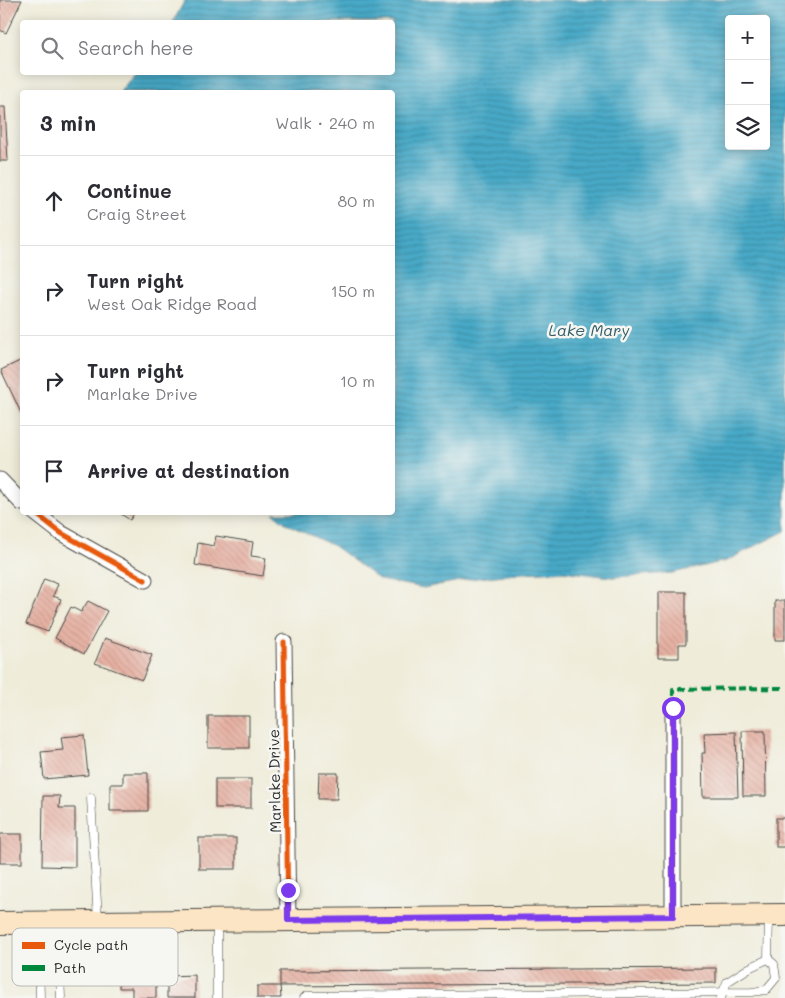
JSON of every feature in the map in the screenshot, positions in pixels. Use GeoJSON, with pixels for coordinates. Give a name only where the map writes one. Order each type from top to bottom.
{"type":"FeatureCollection","features":[{"type":"Feature","properties":{"kind":"main road"},"geometry":{"type":"LineString","coordinates":[[0,922],[777,915]]}},
{"type":"Feature","properties":{"kind":"street"},"geometry":{"type":"LineString","coordinates":[[0,480],[20,502]]}},
{"type":"Feature","properties":{"kind":"street"},"geometry":{"type":"LineString","coordinates":[[38,515],[61,533],[146,580]]}},
{"type":"Feature","properties":{"kind":"street","name":"Marlake Drive"},"geometry":{"type":"LineString","coordinates":[[284,642],[288,920]]}},
{"type":"Feature","properties":{"kind":"street"},"geometry":{"type":"LineString","coordinates":[[673,708],[673,916]]}},
{"type":"Feature","properties":{"kind":"lane"},"geometry":{"type":"LineString","coordinates":[[91,798],[98,922]]}},
{"type":"Feature","properties":{"kind":"lane"},"geometry":{"type":"LineString","coordinates":[[722,995],[727,982],[768,959],[777,915]]}},
{"type":"Feature","properties":{"kind":"lane"},"geometry":{"type":"LineString","coordinates":[[217,920],[217,998]]}},
{"type":"Feature","properties":{"kind":"lane"},"geometry":{"type":"LineString","coordinates":[[47,928],[48,922]]}},
{"type":"Feature","properties":{"kind":"lane"},"geometry":{"type":"LineString","coordinates":[[48,922],[49,928]]}},
{"type":"Feature","properties":{"kind":"lane"},"geometry":{"type":"LineString","coordinates":[[304,998],[306,996],[722,995],[766,990],[776,978],[774,964],[768,959]]}},
{"type":"Feature","properties":{"kind":"water","name":"Lake Mary"},"geometry":{"type":"Polygon","coordinates":[[[185,0],[785,0],[785,531],[726,561],[672,573],[612,577],[563,571],[522,573],[469,579],[424,588],[380,580],[334,546],[287,524],[276,515],[395,515],[395,90],[122,90],[133,75],[395,75],[395,20],[174,20],[185,0]]]}},
{"type":"Feature","properties":{"kind":"building"},"geometry":{"type":"Polygon","coordinates":[[[0,0],[22,0],[6,33],[0,30],[0,0]]]}},
{"type":"Feature","properties":{"kind":"building"},"geometry":{"type":"Polygon","coordinates":[[[0,107],[5,107],[8,161],[0,161],[0,107]]]}},
{"type":"Feature","properties":{"kind":"building"},"geometry":{"type":"Polygon","coordinates":[[[20,361],[20,411],[1,370],[20,361]]]}},
{"type":"Feature","properties":{"kind":"building"},"geometry":{"type":"Polygon","coordinates":[[[122,515],[133,515],[130,520],[122,515]]]}},
{"type":"Feature","properties":{"kind":"building"},"geometry":{"type":"Polygon","coordinates":[[[216,536],[253,542],[251,556],[266,558],[263,576],[195,565],[198,543],[214,546],[216,536]]]}},
{"type":"Feature","properties":{"kind":"building"},"geometry":{"type":"Polygon","coordinates":[[[44,579],[58,584],[53,596],[61,599],[48,632],[26,624],[44,579]]]}},
{"type":"Feature","properties":{"kind":"building"},"geometry":{"type":"Polygon","coordinates":[[[658,592],[686,592],[686,644],[679,644],[679,658],[658,658],[658,592]]]}},
{"type":"Feature","properties":{"kind":"building"},"geometry":{"type":"Polygon","coordinates":[[[88,601],[107,611],[84,654],[55,638],[71,607],[81,612],[88,601]]]}},
{"type":"Feature","properties":{"kind":"building"},"geometry":{"type":"Polygon","coordinates":[[[775,601],[785,601],[785,640],[775,640],[775,601]]]}},
{"type":"Feature","properties":{"kind":"building"},"geometry":{"type":"Polygon","coordinates":[[[105,638],[152,655],[142,680],[95,663],[105,638]]]}},
{"type":"Feature","properties":{"kind":"building"},"geometry":{"type":"Polygon","coordinates":[[[208,716],[249,716],[249,748],[208,748],[208,716]]]}},
{"type":"Feature","properties":{"kind":"building"},"geometry":{"type":"Polygon","coordinates":[[[742,731],[765,731],[766,796],[743,796],[742,731]]]}},
{"type":"Feature","properties":{"kind":"building"},"geometry":{"type":"Polygon","coordinates":[[[736,732],[738,797],[703,797],[702,753],[705,753],[704,733],[736,732]]]}},
{"type":"Feature","properties":{"kind":"building"},"geometry":{"type":"Polygon","coordinates":[[[84,735],[88,775],[44,779],[41,752],[63,750],[61,737],[84,735]]]}},
{"type":"Feature","properties":{"kind":"building"},"geometry":{"type":"Polygon","coordinates":[[[123,773],[148,773],[148,811],[110,811],[110,784],[123,784],[123,773]]]}},
{"type":"Feature","properties":{"kind":"building"},"geometry":{"type":"Polygon","coordinates":[[[319,773],[338,773],[337,799],[318,799],[319,773]]]}},
{"type":"Feature","properties":{"kind":"building"},"geometry":{"type":"Polygon","coordinates":[[[215,779],[251,779],[251,808],[215,808],[215,779]]]}},
{"type":"Feature","properties":{"kind":"building"},"geometry":{"type":"Polygon","coordinates":[[[43,796],[60,796],[59,808],[75,808],[75,867],[42,866],[43,796]]]}},
{"type":"Feature","properties":{"kind":"building"},"geometry":{"type":"Polygon","coordinates":[[[776,818],[785,818],[785,847],[776,847],[776,818]]]}},
{"type":"Feature","properties":{"kind":"building"},"geometry":{"type":"Polygon","coordinates":[[[0,834],[22,834],[22,863],[0,863],[0,834]]]}},
{"type":"Feature","properties":{"kind":"building"},"geometry":{"type":"Polygon","coordinates":[[[199,838],[236,838],[236,869],[199,869],[199,838]]]}},
{"type":"Feature","properties":{"kind":"building"},"geometry":{"type":"Polygon","coordinates":[[[716,968],[716,983],[280,986],[280,971],[716,968]]]}},
{"type":"Feature","properties":{"kind":"building"},"geometry":{"type":"Polygon","coordinates":[[[195,975],[195,998],[167,998],[167,986],[178,986],[178,976],[195,975]]]}},
{"type":"Feature","properties":{"kind":"building"},"geometry":{"type":"Polygon","coordinates":[[[119,986],[156,986],[156,998],[132,998],[132,988],[119,988],[119,986]]]}},
{"type":"Feature","properties":{"kind":"building"},"geometry":{"type":"Polygon","coordinates":[[[257,986],[280,986],[281,998],[257,998],[257,986]]]}},
{"type":"Feature","properties":{"kind":"marked path"},"geometry":{"type":"LineString","coordinates":[[673,708],[673,689],[785,688]]}},
{"type":"Feature","properties":{"kind":"cycle path"},"geometry":{"type":"LineString","coordinates":[[38,515],[61,533],[145,580]]}},
{"type":"Feature","properties":{"kind":"cycle path"},"geometry":{"type":"LineString","coordinates":[[284,642],[288,920]]}},
{"type":"Feature","properties":{"kind":"cycle path"},"geometry":{"type":"LineString","coordinates":[[673,708],[673,916]]}},
{"type":"Feature","properties":{"kind":"route"},"geometry":{"type":"LineString","coordinates":[[288,890],[288,920],[673,916],[673,708]]}}]}
